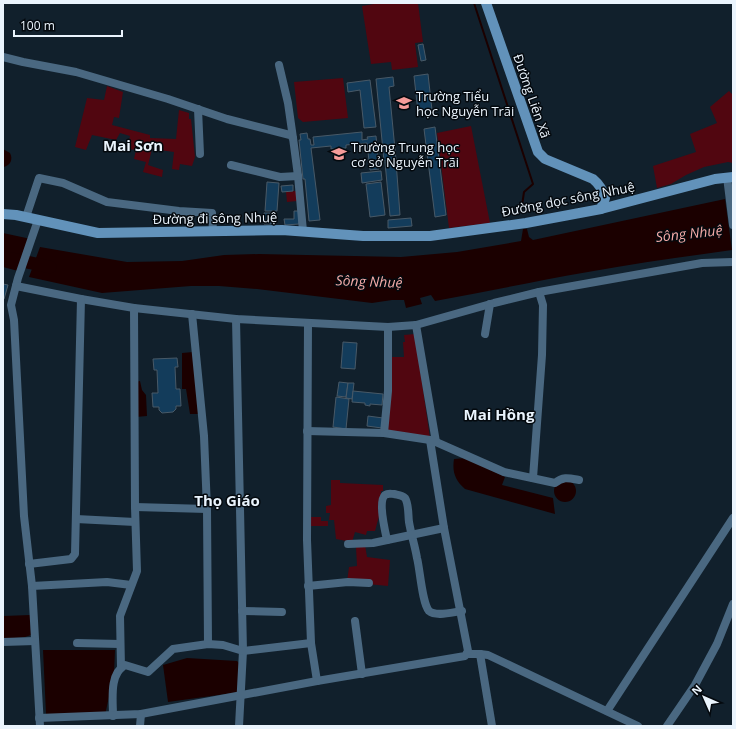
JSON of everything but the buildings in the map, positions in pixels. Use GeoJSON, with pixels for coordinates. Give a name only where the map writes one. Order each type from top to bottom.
{"type":"FeatureCollection","features":[{"type":"Feature","properties":{"kind":"street","name":"Đường Liên Xã"},"geometry":{"type":"LineString","coordinates":[[486,3],[538,152],[545,159],[593,179],[602,190],[605,198],[600,209]]}},
{"type":"Feature","properties":{"kind":"street"},"geometry":{"type":"LineString","coordinates":[[3,57],[76,72],[227,119],[288,134],[293,138]]}},
{"type":"Feature","properties":{"kind":"street"},"geometry":{"type":"LineString","coordinates":[[279,65],[288,103],[298,176],[303,231]]}},
{"type":"Feature","properties":{"kind":"street"},"geometry":{"type":"LineString","coordinates":[[198,109],[200,154]]}},
{"type":"Feature","properties":{"kind":"street"},"geometry":{"type":"LineString","coordinates":[[231,165],[280,177],[298,176]]}},
{"type":"Feature","properties":{"kind":"street","name":"Đường dọc sông Nhuệ"},"geometry":{"type":"LineString","coordinates":[[430,236],[526,223],[600,209],[715,178],[730,177]]}},
{"type":"Feature","properties":{"kind":"street"},"geometry":{"type":"LineString","coordinates":[[730,177],[733,225]]}},
{"type":"Feature","properties":{"kind":"street"},"geometry":{"type":"LineString","coordinates":[[26,217],[39,178],[63,183],[107,202],[180,211],[212,213],[213,231]]}},
{"type":"Feature","properties":{"kind":"street","name":"Đường đi sông Nhuệ"},"geometry":{"type":"LineString","coordinates":[[3,214],[26,217],[98,233],[303,231],[363,236],[430,236]]}},
{"type":"Feature","properties":{"kind":"street"},"geometry":{"type":"LineString","coordinates":[[38,220],[17,282],[7,305],[14,320],[24,516],[32,586],[40,722],[141,714],[316,681],[465,656],[467,654],[480,654],[488,655],[638,726]]}},
{"type":"Feature","properties":{"kind":"street"},"geometry":{"type":"LineString","coordinates":[[17,282],[81,300],[134,308],[236,319],[388,327],[416,325],[539,292],[702,263],[733,262]]}},
{"type":"Feature","properties":{"kind":"street"},"geometry":{"type":"LineString","coordinates":[[533,478],[542,355],[543,305],[539,292]]}},
{"type":"Feature","properties":{"kind":"street"},"geometry":{"type":"LineString","coordinates":[[30,564],[71,559],[75,554],[81,300]]}},
{"type":"Feature","properties":{"kind":"street"},"geometry":{"type":"LineString","coordinates":[[484,334],[490,304]]}},
{"type":"Feature","properties":{"kind":"street"},"geometry":{"type":"LineString","coordinates":[[121,668],[120,616],[137,570],[135,522],[134,308]]}},
{"type":"Feature","properties":{"kind":"street"},"geometry":{"type":"LineString","coordinates":[[192,314],[204,436],[207,509],[208,644]]}},
{"type":"Feature","properties":{"kind":"street"},"geometry":{"type":"LineString","coordinates":[[236,319],[241,491],[243,651],[239,726]]}},
{"type":"Feature","properties":{"kind":"street"},"geometry":{"type":"LineString","coordinates":[[308,323],[308,586],[311,643],[316,681]]}},
{"type":"Feature","properties":{"kind":"street"},"geometry":{"type":"LineString","coordinates":[[416,325],[444,528],[462,611],[468,651],[467,654]]}},
{"type":"Feature","properties":{"kind":"street"},"geometry":{"type":"LineString","coordinates":[[384,433],[388,391],[388,327]]}},
{"type":"Feature","properties":{"kind":"street"},"geometry":{"type":"LineString","coordinates":[[307,431],[384,433],[433,441],[504,472],[555,483],[562,478],[579,480]]}},
{"type":"Feature","properties":{"kind":"street"},"geometry":{"type":"LineString","coordinates":[[387,540],[383,524],[382,500],[385,495],[388,494],[401,495],[405,498],[407,504],[411,534],[418,559],[427,608],[430,612],[435,614],[462,611]]}},
{"type":"Feature","properties":{"kind":"street"},"geometry":{"type":"LineString","coordinates":[[135,507],[207,509]]}},
{"type":"Feature","properties":{"kind":"street"},"geometry":{"type":"LineString","coordinates":[[607,711],[733,518]]}},
{"type":"Feature","properties":{"kind":"street"},"geometry":{"type":"LineString","coordinates":[[76,519],[135,522]]}},
{"type":"Feature","properties":{"kind":"street"},"geometry":{"type":"LineString","coordinates":[[348,544],[373,543],[444,528]]}},
{"type":"Feature","properties":{"kind":"street"},"geometry":{"type":"LineString","coordinates":[[32,586],[107,582],[131,585]]}},
{"type":"Feature","properties":{"kind":"street"},"geometry":{"type":"LineString","coordinates":[[308,586],[348,582],[369,583]]}},
{"type":"Feature","properties":{"kind":"street"},"geometry":{"type":"LineString","coordinates":[[667,726],[695,685],[717,644],[733,604]]}},
{"type":"Feature","properties":{"kind":"street"},"geometry":{"type":"LineString","coordinates":[[242,611],[282,612]]}},
{"type":"Feature","properties":{"kind":"street"},"geometry":{"type":"LineString","coordinates":[[356,621],[362,674]]}},
{"type":"Feature","properties":{"kind":"street"},"geometry":{"type":"LineString","coordinates":[[3,642],[35,640]]}},
{"type":"Feature","properties":{"kind":"street"},"geometry":{"type":"LineString","coordinates":[[77,643],[120,644]]}},
{"type":"Feature","properties":{"kind":"street"},"geometry":{"type":"LineString","coordinates":[[112,716],[114,680],[121,668],[125,665],[148,672],[173,649],[208,644],[223,645],[243,651],[311,643]]}},
{"type":"Feature","properties":{"kind":"street"},"geometry":{"type":"LineString","coordinates":[[480,654],[492,726]]}},
{"type":"Feature","properties":{"kind":"street"},"geometry":{"type":"LineString","coordinates":[[140,726],[141,714]]}},
{"type":"Feature","properties":{"kind":"shaded area"},"geometry":{"type":"Polygon","coordinates":[[[380,3],[418,3],[423,42],[415,43],[418,67],[392,70],[391,62],[371,64],[362,6],[380,3]]]}},
{"type":"Feature","properties":{"kind":"shaded area"},"geometry":{"type":"Polygon","coordinates":[[[343,78],[348,118],[303,122],[298,118],[294,82],[343,78]]]}},
{"type":"Feature","properties":{"kind":"shaded area"},"geometry":{"type":"Polygon","coordinates":[[[107,86],[123,92],[119,118],[114,117],[112,125],[150,135],[150,138],[176,139],[179,110],[189,113],[195,157],[192,166],[180,164],[179,170],[172,169],[174,152],[152,149],[148,165],[163,170],[162,177],[143,172],[146,162],[134,159],[136,150],[127,149],[130,136],[120,133],[116,140],[92,135],[86,150],[75,147],[87,98],[104,100],[107,86]]]}},
{"type":"Feature","properties":{"kind":"shaded area"},"geometry":{"type":"Polygon","coordinates":[[[729,91],[733,95],[733,163],[728,162],[704,167],[671,184],[657,188],[653,166],[696,152],[690,134],[717,123],[710,107],[729,91]]]}},
{"type":"Feature","properties":{"kind":"shaded area"},"geometry":{"type":"Polygon","coordinates":[[[471,126],[490,223],[449,228],[437,133],[471,126]]]}},
{"type":"Feature","properties":{"kind":"shaded area"},"geometry":{"type":"Polygon","coordinates":[[[296,191],[297,201],[287,202],[286,192],[296,191]]]}},
{"type":"Feature","properties":{"kind":"shaded area"},"geometry":{"type":"Polygon","coordinates":[[[415,334],[430,438],[387,432],[392,385],[392,357],[404,357],[404,335],[415,334]]]}},
{"type":"Feature","properties":{"kind":"shaded area"},"geometry":{"type":"Polygon","coordinates":[[[331,480],[340,480],[340,483],[383,485],[383,491],[381,491],[381,509],[375,531],[367,531],[366,535],[355,532],[352,542],[336,539],[334,520],[329,520],[330,513],[326,513],[326,506],[331,505],[331,480]]]}},
{"type":"Feature","properties":{"kind":"shaded area"},"geometry":{"type":"Polygon","coordinates":[[[309,517],[321,517],[321,521],[328,521],[328,526],[309,526],[309,517]]]}},
{"type":"Feature","properties":{"kind":"shaded area"},"geometry":{"type":"Polygon","coordinates":[[[365,545],[367,557],[390,560],[388,586],[347,582],[349,567],[357,566],[356,547],[365,545]]]}},
{"type":"Feature","properties":{"kind":"water"},"geometry":{"type":"Polygon","coordinates":[[[3,149],[10,153],[11,157],[11,162],[4,167],[3,149]]]}},
{"type":"Feature","properties":{"kind":"water"},"geometry":{"type":"Polygon","coordinates":[[[725,199],[732,250],[606,269],[435,301],[431,295],[420,298],[422,304],[406,308],[404,300],[372,303],[257,289],[219,286],[191,286],[102,293],[29,277],[40,247],[127,262],[182,261],[224,255],[259,254],[401,257],[457,252],[521,241],[523,229],[527,229],[529,237],[533,240],[725,199]]]}},
{"type":"Feature","properties":{"kind":"water"},"geometry":{"type":"Polygon","coordinates":[[[3,233],[31,239],[18,271],[3,267],[3,233]]]}},
{"type":"Feature","properties":{"kind":"water"},"geometry":{"type":"Polygon","coordinates":[[[193,352],[199,414],[190,414],[186,389],[182,389],[182,353],[193,352]]]}},
{"type":"Feature","properties":{"kind":"water"},"geometry":{"type":"Polygon","coordinates":[[[140,381],[142,390],[146,395],[147,416],[136,417],[135,382],[140,381]]]}},
{"type":"Feature","properties":{"kind":"water"},"geometry":{"type":"Polygon","coordinates":[[[466,458],[505,477],[502,485],[553,498],[555,514],[465,489],[455,476],[453,464],[454,459],[466,458]]]}},
{"type":"Feature","properties":{"kind":"water"},"geometry":{"type":"Polygon","coordinates":[[[565,480],[573,483],[576,491],[573,499],[565,502],[557,499],[554,491],[557,483],[565,480]]]}},
{"type":"Feature","properties":{"kind":"water"},"geometry":{"type":"Polygon","coordinates":[[[30,615],[31,635],[3,639],[3,616],[30,615]]]}},
{"type":"Feature","properties":{"kind":"water"},"geometry":{"type":"Polygon","coordinates":[[[43,650],[115,650],[114,674],[105,715],[46,714],[43,650]]]}},
{"type":"Feature","properties":{"kind":"water"},"geometry":{"type":"Polygon","coordinates":[[[187,658],[237,661],[239,663],[240,692],[168,702],[163,665],[187,658]]]}},
{"type":"Feature","properties":{"kind":"waterway"},"geometry":{"type":"LineString","coordinates":[[474,3],[533,184],[524,192],[521,212]]}},
{"type":"Feature","properties":{"kind":"waterway","name":"Sông Nhuệ"},"geometry":{"type":"LineString","coordinates":[[3,257],[50,267]]}},
{"type":"Feature","properties":{"kind":"place","name":"Trường Tiểu học Nguyễn Trãi"},"geometry":{"type":"Point","coordinates":[404,103]}},
{"type":"Feature","properties":{"kind":"place","name":"Trường Trung học cơ sở Nguyễn Trãi"},"geometry":{"type":"Point","coordinates":[339,154]}},
{"type":"Feature","properties":{"kind":"district","name":"Mai Sơn"},"geometry":{"type":"Point","coordinates":[133,145]}},
{"type":"Feature","properties":{"kind":"district","name":"Mai Hồng"},"geometry":{"type":"Point","coordinates":[499,414]}},
{"type":"Feature","properties":{"kind":"district","name":"Thọ Giáo"},"geometry":{"type":"Point","coordinates":[227,500]}}]}
